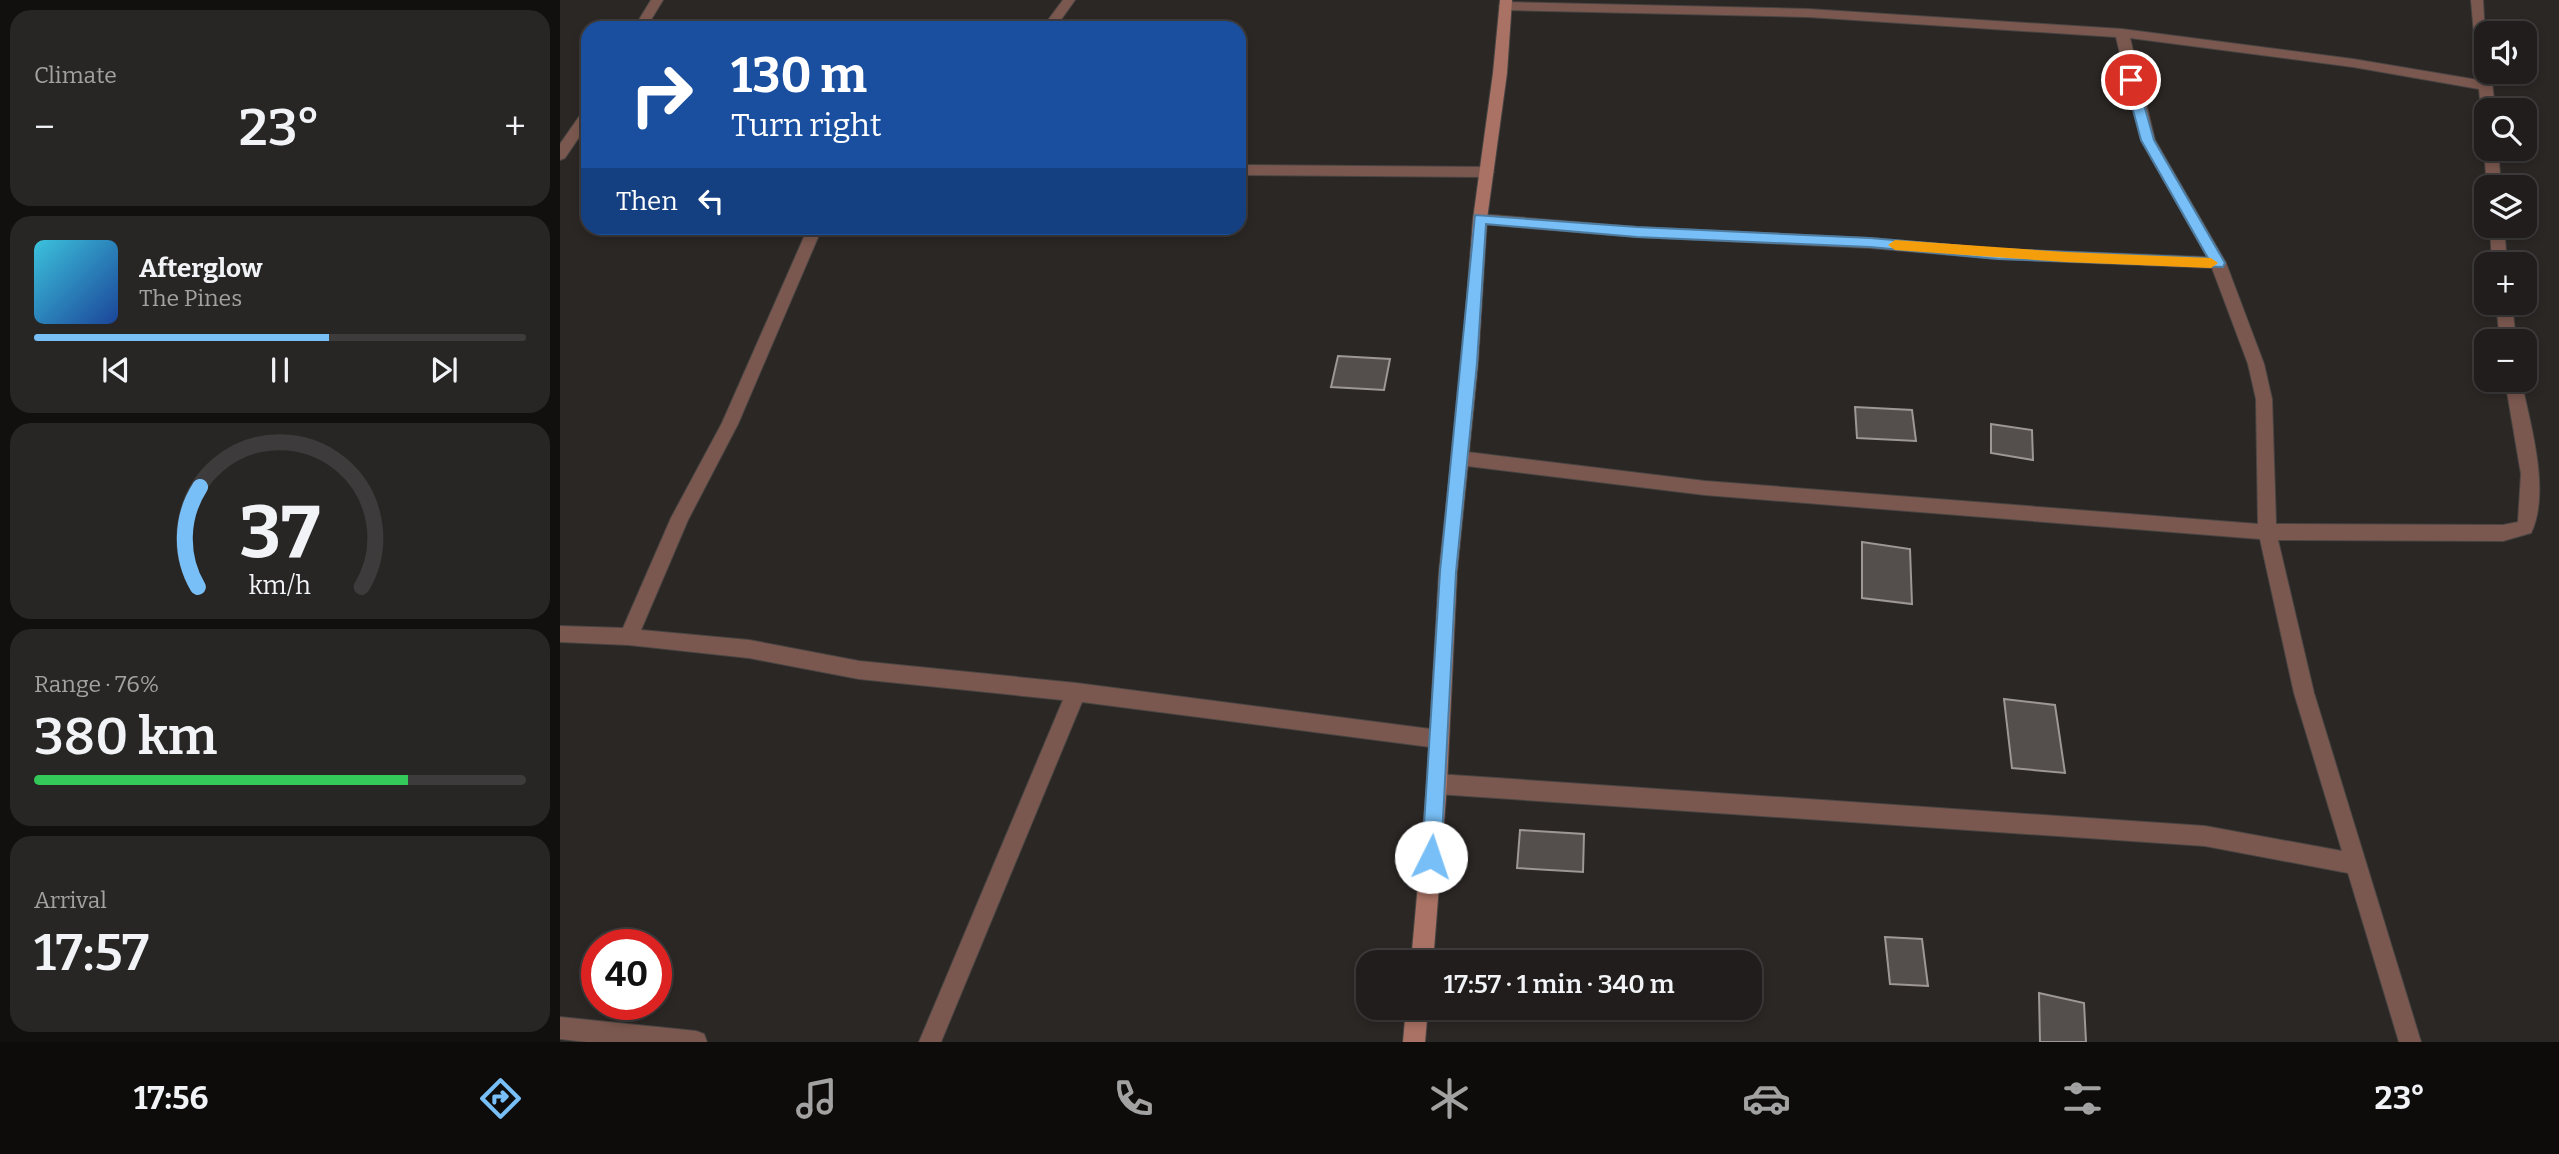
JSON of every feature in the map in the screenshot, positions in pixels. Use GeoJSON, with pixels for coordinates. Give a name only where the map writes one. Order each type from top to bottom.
{"type":"FeatureCollection","features":[{"type":"Feature","properties":{"kind":"street"},"geometry":{"type":"LineString","coordinates":[[644,21],[657,0]]}},
{"type":"Feature","properties":{"kind":"street"},"geometry":{"type":"LineString","coordinates":[[1053,21],[1069,0]]}},
{"type":"Feature","properties":{"kind":"street"},"geometry":{"type":"LineString","coordinates":[[2477,0],[2487,98]]}},
{"type":"Feature","properties":{"kind":"street"},"geometry":{"type":"LineString","coordinates":[[1423,950],[1437,784],[1448,572],[1473,327],[1480,219],[1500,73],[1505,3],[1808,13],[2122,33],[2353,63],[2486,86]]}},
{"type":"Feature","properties":{"kind":"street"},"geometry":{"type":"LineString","coordinates":[[2122,33],[2131,80],[2148,140],[2218,263],[2256,364],[2264,399],[2267,532],[2304,693],[2410,1042]]}},
{"type":"Feature","properties":{"kind":"street"},"geometry":{"type":"LineString","coordinates":[[560,155],[574,136]]}},
{"type":"Feature","properties":{"kind":"street"},"geometry":{"type":"LineString","coordinates":[[1246,170],[1487,172]]}},
{"type":"Feature","properties":{"kind":"street"},"geometry":{"type":"LineString","coordinates":[[1480,219],[1637,232],[1870,243],[1998,254],[2218,263]]}},
{"type":"Feature","properties":{"kind":"street"},"geometry":{"type":"LineString","coordinates":[[629,637],[680,518],[730,425],[812,235]]}},
{"type":"Feature","properties":{"kind":"street"},"geometry":{"type":"LineString","coordinates":[[1459,458],[1705,488],[2267,532],[2503,533],[2525,528],[2530,513],[2527,453],[2515,392]]}},
{"type":"Feature","properties":{"kind":"street"},"geometry":{"type":"LineString","coordinates":[[560,634],[629,637],[749,649],[859,670],[1076,692],[1438,739]]}},
{"type":"Feature","properties":{"kind":"street"},"geometry":{"type":"LineString","coordinates":[[930,1042],[1076,692]]}},
{"type":"Feature","properties":{"kind":"street"},"geometry":{"type":"LineString","coordinates":[[1437,784],[2205,836],[2355,864]]}},
{"type":"Feature","properties":{"kind":"street"},"geometry":{"type":"LineString","coordinates":[[1414,1042],[1416,1020]]}},
{"type":"Feature","properties":{"kind":"street"},"geometry":{"type":"LineString","coordinates":[[560,1028],[696,1042]]}},
{"type":"Feature","properties":{"kind":"building"},"geometry":{"type":"Polygon","coordinates":[[[1338,356],[1390,359],[1384,390],[1331,387],[1338,356]]]}},
{"type":"Feature","properties":{"kind":"building"},"geometry":{"type":"Polygon","coordinates":[[[1855,407],[1912,410],[1916,441],[1857,438],[1855,407]]]}},
{"type":"Feature","properties":{"kind":"building"},"geometry":{"type":"Polygon","coordinates":[[[1991,424],[2032,430],[2033,460],[1991,453],[1991,424]]]}},
{"type":"Feature","properties":{"kind":"building"},"geometry":{"type":"Polygon","coordinates":[[[1862,542],[1910,549],[1912,604],[1862,598],[1862,542]]]}},
{"type":"Feature","properties":{"kind":"building"},"geometry":{"type":"Polygon","coordinates":[[[2004,699],[2055,705],[2065,773],[2012,768],[2004,699]]]}},
{"type":"Feature","properties":{"kind":"building"},"geometry":{"type":"Polygon","coordinates":[[[1520,830],[1584,834],[1583,872],[1517,868],[1520,830]]]}},
{"type":"Feature","properties":{"kind":"building"},"geometry":{"type":"Polygon","coordinates":[[[1885,937],[1922,939],[1928,986],[1890,984],[1885,937]]]}},
{"type":"Feature","properties":{"kind":"building"},"geometry":{"type":"Polygon","coordinates":[[[2039,993],[2084,1003],[2086,1042],[2040,1042],[2039,993]]]}},
{"type":"Feature","properties":{"kind":"slow traffic"},"geometry":{"type":"LineString","coordinates":[[1895,245],[1998,254],[2211,263]]}},
{"type":"Feature","properties":{"kind":"route"},"geometry":{"type":"LineString","coordinates":[[1431,857],[1448,572],[1470,363],[1480,219],[1637,232],[1870,243],[1998,254],[2218,263],[2148,140],[2131,80]]}}]}
